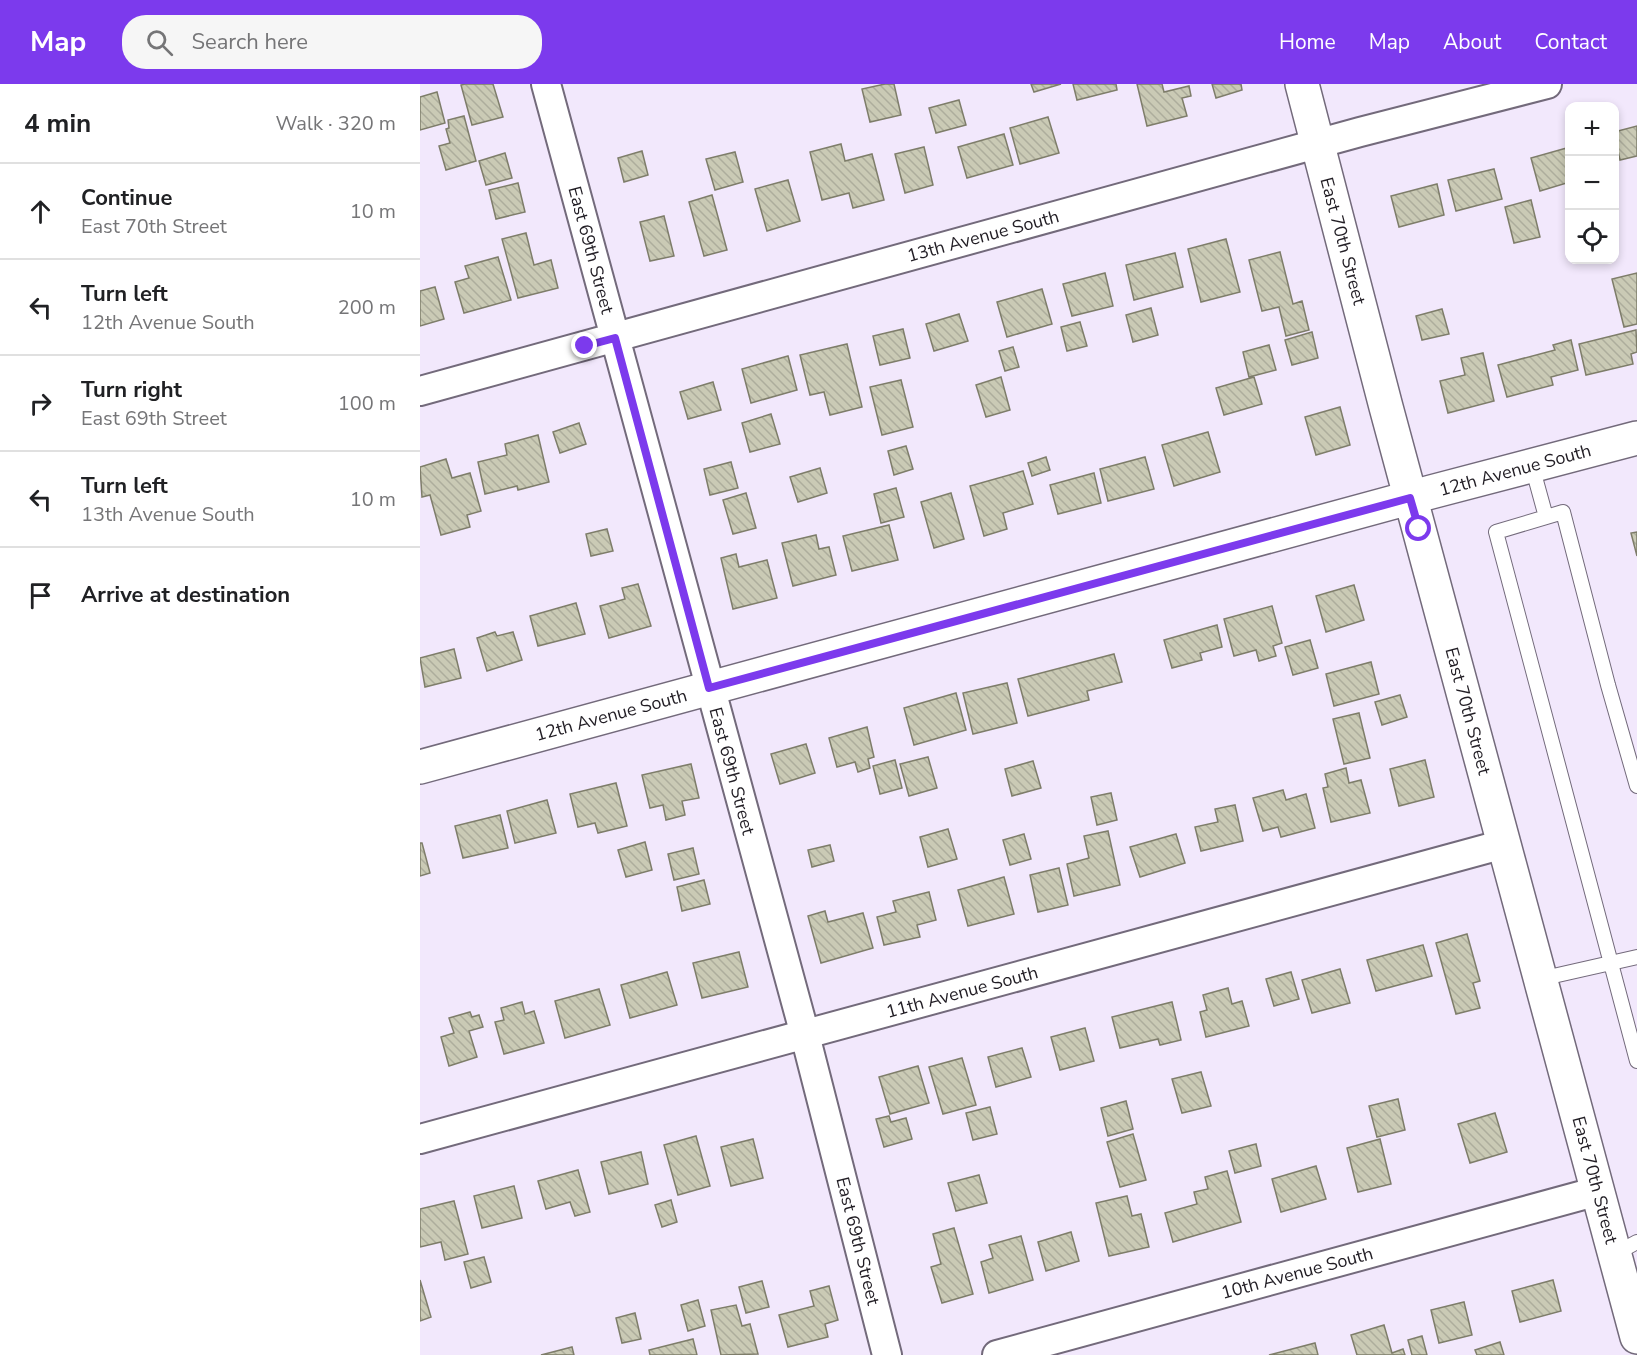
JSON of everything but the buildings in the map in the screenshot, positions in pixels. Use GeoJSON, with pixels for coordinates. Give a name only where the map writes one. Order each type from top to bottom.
{"type":"FeatureCollection","features":[{"type":"Feature","properties":{"kind":"street","name":"East 69th Street"},"geometry":{"type":"LineString","coordinates":[[546,84],[805,1035],[887,1355]]}},
{"type":"Feature","properties":{"kind":"street","name":"East 70th Street"},"geometry":{"type":"LineString","coordinates":[[1302,84],[1410,498],[1598,1191],[1626,1248],[1637,1337]]}},
{"type":"Feature","properties":{"kind":"street","name":"13th Avenue South"},"geometry":{"type":"LineString","coordinates":[[420,391],[1318,144],[1547,84]]}},
{"type":"Feature","properties":{"kind":"street","name":"12th Avenue South"},"geometry":{"type":"LineString","coordinates":[[420,767],[1637,438]]}},
{"type":"Feature","properties":{"kind":"street","name":"11th Avenue South"},"geometry":{"type":"LineString","coordinates":[[420,1139],[1504,844]]}},
{"type":"Feature","properties":{"kind":"street","name":"10th Avenue South"},"geometry":{"type":"LineString","coordinates":[[997,1355],[1598,1191]]}},
{"type":"Feature","properties":{"kind":"lane"},"geometry":{"type":"LineString","coordinates":[[1532,466],[1546,517]]}},
{"type":"Feature","properties":{"kind":"lane"},"geometry":{"type":"LineString","coordinates":[[1637,786],[1563,512],[1496,531],[1637,1061]]}},
{"type":"Feature","properties":{"kind":"lane"},"geometry":{"type":"LineString","coordinates":[[1540,979],[1637,957]]}},
{"type":"Feature","properties":{"kind":"route"},"geometry":{"type":"LineString","coordinates":[[585,346],[615,338],[709,688],[1410,498],[1419,529]]}}]}
